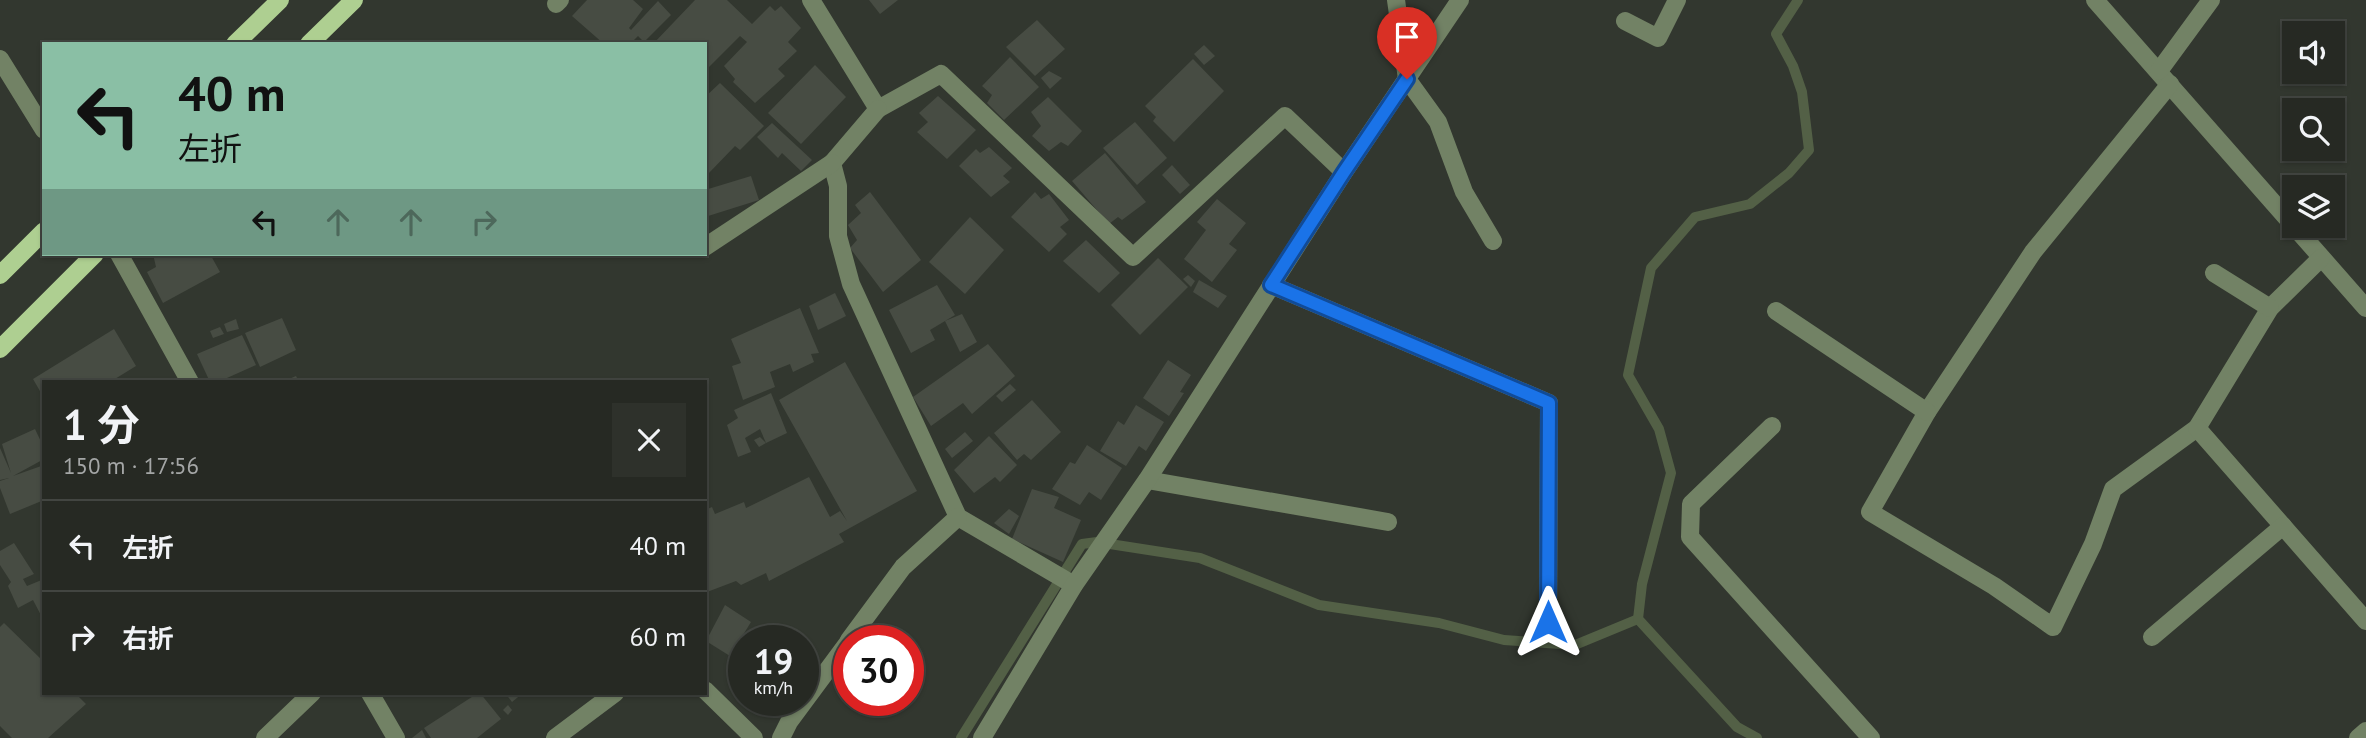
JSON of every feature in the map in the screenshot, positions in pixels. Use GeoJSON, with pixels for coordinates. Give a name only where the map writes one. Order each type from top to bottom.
{"type":"FeatureCollection","features":[{"type":"Feature","properties":{"kind":"main road"},"geometry":{"type":"LineString","coordinates":[[237,42],[280,0]]}},
{"type":"Feature","properties":{"kind":"main road"},"geometry":{"type":"LineString","coordinates":[[311,42],[354,0]]}},
{"type":"Feature","properties":{"kind":"main road"},"geometry":{"type":"LineString","coordinates":[[0,275],[42,233]]}},
{"type":"Feature","properties":{"kind":"main road"},"geometry":{"type":"LineString","coordinates":[[0,349],[93,256]]}},
{"type":"Feature","properties":{"kind":"street"},"geometry":{"type":"LineString","coordinates":[[811,0],[878,109]]}},
{"type":"Feature","properties":{"kind":"street"},"geometry":{"type":"LineString","coordinates":[[1396,0],[1407,79],[1438,122],[1464,192],[1493,242]]}},
{"type":"Feature","properties":{"kind":"street"},"geometry":{"type":"LineString","coordinates":[[982,738],[1072,584],[1147,480],[1344,172],[1460,0]]}},
{"type":"Feature","properties":{"kind":"street"},"geometry":{"type":"LineString","coordinates":[[1625,21],[1658,38],[1677,0]]}},
{"type":"Feature","properties":{"kind":"street"},"geometry":{"type":"LineString","coordinates":[[2095,0],[2366,307]]}},
{"type":"Feature","properties":{"kind":"street"},"geometry":{"type":"LineString","coordinates":[[2211,0],[2164,77],[2033,252],[1927,412],[1870,512],[1994,586],[2053,627],[2093,544],[2113,489],[2197,428],[2270,308],[2321,258]]}},
{"type":"Feature","properties":{"kind":"street"},"geometry":{"type":"LineString","coordinates":[[3,70],[42,127]]}},
{"type":"Feature","properties":{"kind":"street"},"geometry":{"type":"LineString","coordinates":[[707,246],[832,163],[878,109],[941,74],[1133,257],[1285,116],[1344,172]]}},
{"type":"Feature","properties":{"kind":"street"},"geometry":{"type":"LineString","coordinates":[[832,163],[838,186],[838,236],[851,285],[958,517],[1072,584]]}},
{"type":"Feature","properties":{"kind":"street"},"geometry":{"type":"LineString","coordinates":[[121,256],[189,380]]}},
{"type":"Feature","properties":{"kind":"street"},"geometry":{"type":"LineString","coordinates":[[2214,273],[2270,308]]}},
{"type":"Feature","properties":{"kind":"street"},"geometry":{"type":"LineString","coordinates":[[1271,285],[1549,403],[1548,622]]}},
{"type":"Feature","properties":{"kind":"street"},"geometry":{"type":"LineString","coordinates":[[1776,311],[1927,412]]}},
{"type":"Feature","properties":{"kind":"street"},"geometry":{"type":"LineString","coordinates":[[1772,426],[1691,504],[1690,537],[1871,738]]}},
{"type":"Feature","properties":{"kind":"street"},"geometry":{"type":"LineString","coordinates":[[2197,428],[2366,621]]}},
{"type":"Feature","properties":{"kind":"street"},"geometry":{"type":"LineString","coordinates":[[1147,480],[1388,523]]}},
{"type":"Feature","properties":{"kind":"street"},"geometry":{"type":"LineString","coordinates":[[861,625],[903,567],[958,517]]}},
{"type":"Feature","properties":{"kind":"street"},"geometry":{"type":"LineString","coordinates":[[2152,637],[2283,526]]}},
{"type":"Feature","properties":{"kind":"street"},"geometry":{"type":"LineString","coordinates":[[781,738],[789,722],[833,663]]}},
{"type":"Feature","properties":{"kind":"street"},"geometry":{"type":"LineString","coordinates":[[707,692],[754,738]]}},
{"type":"Feature","properties":{"kind":"street"},"geometry":{"type":"LineString","coordinates":[[265,738],[311,695]]}},
{"type":"Feature","properties":{"kind":"street"},"geometry":{"type":"LineString","coordinates":[[371,695],[397,738]]}},
{"type":"Feature","properties":{"kind":"street"},"geometry":{"type":"LineString","coordinates":[[555,738],[611,695]]}},
{"type":"Feature","properties":{"kind":"street"},"geometry":{"type":"LineString","coordinates":[[2358,738],[2366,731]]}},
{"type":"Feature","properties":{"kind":"building"},"geometry":{"type":"Polygon","coordinates":[[[587,0],[633,0],[643,9],[629,28],[631,30],[658,1],[671,15],[644,42],[638,36],[632,42],[602,42],[572,16],[587,0]]]}},
{"type":"Feature","properties":{"kind":"building"},"geometry":{"type":"Polygon","coordinates":[[[695,0],[727,0],[752,24],[770,6],[775,11],[781,6],[801,28],[788,42],[797,51],[778,69],[785,76],[755,103],[733,82],[735,79],[724,66],[747,42],[740,36],[707,69],[707,42],[655,42],[695,0]]]}},
{"type":"Feature","properties":{"kind":"building"},"geometry":{"type":"Polygon","coordinates":[[[869,0],[898,0],[880,14],[869,0]]]}},
{"type":"Feature","properties":{"kind":"building"},"geometry":{"type":"Polygon","coordinates":[[[1037,20],[1065,49],[1035,76],[1006,47],[1037,20]]]}},
{"type":"Feature","properties":{"kind":"building"},"geometry":{"type":"Polygon","coordinates":[[[1204,45],[1215,56],[1204,65],[1194,54],[1204,45]]]}},
{"type":"Feature","properties":{"kind":"building"},"geometry":{"type":"Polygon","coordinates":[[[1010,57],[1039,87],[1004,120],[987,103],[992,95],[982,86],[1010,57]]]}},
{"type":"Feature","properties":{"kind":"building"},"geometry":{"type":"Polygon","coordinates":[[[1193,59],[1224,91],[1174,142],[1153,121],[1156,117],[1145,106],[1193,59]]]}},
{"type":"Feature","properties":{"kind":"building"},"geometry":{"type":"Polygon","coordinates":[[[815,65],[846,97],[801,144],[768,113],[815,65]]]}},
{"type":"Feature","properties":{"kind":"building"},"geometry":{"type":"Polygon","coordinates":[[[1049,71],[1062,78],[1050,89],[1041,78],[1049,71]]]}},
{"type":"Feature","properties":{"kind":"building"},"geometry":{"type":"Polygon","coordinates":[[[720,83],[764,126],[740,150],[735,146],[707,175],[707,95],[720,83]]]}},
{"type":"Feature","properties":{"kind":"building"},"geometry":{"type":"Polygon","coordinates":[[[938,96],[976,130],[947,159],[917,132],[928,122],[919,113],[938,96]]]}},
{"type":"Feature","properties":{"kind":"building"},"geometry":{"type":"Polygon","coordinates":[[[1048,97],[1082,131],[1068,146],[1061,142],[1049,151],[1032,136],[1041,126],[1031,112],[1048,97]]]}},
{"type":"Feature","properties":{"kind":"building"},"geometry":{"type":"Polygon","coordinates":[[[1135,122],[1167,158],[1137,185],[1103,148],[1135,122]]]}},
{"type":"Feature","properties":{"kind":"building"},"geometry":{"type":"Polygon","coordinates":[[[772,123],[812,160],[801,171],[782,153],[778,158],[757,137],[772,123]]]}},
{"type":"Feature","properties":{"kind":"building"},"geometry":{"type":"Polygon","coordinates":[[[989,147],[1012,168],[1003,176],[1010,182],[991,197],[959,166],[976,149],[980,153],[989,147]]]}},
{"type":"Feature","properties":{"kind":"building"},"geometry":{"type":"Polygon","coordinates":[[[1105,153],[1146,202],[1122,220],[1118,217],[1109,224],[1072,181],[1105,153]]]}},
{"type":"Feature","properties":{"kind":"building"},"geometry":{"type":"Polygon","coordinates":[[[1172,165],[1190,185],[1180,194],[1162,175],[1172,165]]]}},
{"type":"Feature","properties":{"kind":"building"},"geometry":{"type":"Polygon","coordinates":[[[751,176],[759,200],[707,216],[707,189],[751,176]]]}},
{"type":"Feature","properties":{"kind":"building"},"geometry":{"type":"Polygon","coordinates":[[[870,192],[921,260],[883,292],[850,248],[857,240],[848,225],[861,213],[855,205],[870,192]]]}},
{"type":"Feature","properties":{"kind":"building"},"geometry":{"type":"Polygon","coordinates":[[[1035,192],[1041,199],[1049,194],[1069,220],[1060,227],[1067,234],[1049,252],[1011,217],[1035,192]]]}},
{"type":"Feature","properties":{"kind":"building"},"geometry":{"type":"Polygon","coordinates":[[[1217,199],[1246,223],[1229,244],[1237,250],[1212,282],[1184,259],[1206,230],[1197,222],[1217,199]]]}},
{"type":"Feature","properties":{"kind":"building"},"geometry":{"type":"Polygon","coordinates":[[[970,217],[1004,250],[965,294],[929,262],[970,217]]]}},
{"type":"Feature","properties":{"kind":"building"},"geometry":{"type":"Polygon","coordinates":[[[1086,240],[1120,273],[1099,293],[1063,261],[1086,240]]]}},
{"type":"Feature","properties":{"kind":"building"},"geometry":{"type":"Polygon","coordinates":[[[153,256],[211,256],[220,272],[163,303],[147,272],[156,267],[153,256]]]}},
{"type":"Feature","properties":{"kind":"building"},"geometry":{"type":"Polygon","coordinates":[[[1158,258],[1188,287],[1140,335],[1111,305],[1158,258]]]}},
{"type":"Feature","properties":{"kind":"building"},"geometry":{"type":"Polygon","coordinates":[[[1188,275],[1195,281],[1191,287],[1183,279],[1188,275]]]}},
{"type":"Feature","properties":{"kind":"building"},"geometry":{"type":"Polygon","coordinates":[[[1199,280],[1227,296],[1218,308],[1193,292],[1199,280]]]}},
{"type":"Feature","properties":{"kind":"building"},"geometry":{"type":"Polygon","coordinates":[[[937,285],[955,315],[930,330],[935,340],[911,353],[889,310],[937,285]]]}},
{"type":"Feature","properties":{"kind":"building"},"geometry":{"type":"Polygon","coordinates":[[[835,293],[846,316],[818,330],[809,306],[835,293]]]}},
{"type":"Feature","properties":{"kind":"building"},"geometry":{"type":"Polygon","coordinates":[[[800,308],[819,353],[811,354],[814,362],[793,372],[790,364],[770,372],[775,387],[743,400],[732,366],[741,363],[731,339],[800,308]]]}},
{"type":"Feature","properties":{"kind":"building"},"geometry":{"type":"Polygon","coordinates":[[[962,314],[977,342],[960,352],[945,321],[962,314]]]}},
{"type":"Feature","properties":{"kind":"building"},"geometry":{"type":"Polygon","coordinates":[[[282,318],[296,350],[260,367],[245,333],[282,318]]]}},
{"type":"Feature","properties":{"kind":"building"},"geometry":{"type":"Polygon","coordinates":[[[236,319],[239,329],[227,332],[224,324],[236,319]]]}},
{"type":"Feature","properties":{"kind":"building"},"geometry":{"type":"Polygon","coordinates":[[[220,327],[224,334],[213,338],[210,331],[220,327]]]}},
{"type":"Feature","properties":{"kind":"building"},"geometry":{"type":"Polygon","coordinates":[[[114,329],[136,366],[113,380],[42,380],[42,395],[33,379],[114,329]]]}},
{"type":"Feature","properties":{"kind":"building"},"geometry":{"type":"Polygon","coordinates":[[[242,335],[256,365],[222,380],[209,380],[197,354],[242,335]]]}},
{"type":"Feature","properties":{"kind":"building"},"geometry":{"type":"Polygon","coordinates":[[[988,344],[1015,376],[972,414],[963,403],[931,426],[913,397],[988,344]]]}},
{"type":"Feature","properties":{"kind":"building"},"geometry":{"type":"Polygon","coordinates":[[[1168,360],[1191,375],[1180,392],[1184,393],[1169,416],[1143,398],[1168,360]]]}},
{"type":"Feature","properties":{"kind":"building"},"geometry":{"type":"Polygon","coordinates":[[[845,362],[917,491],[839,534],[844,542],[769,581],[766,573],[741,585],[736,581],[707,592],[707,509],[712,507],[715,514],[744,502],[746,508],[809,477],[830,517],[840,511],[847,521],[779,400],[845,362]]]}},
{"type":"Feature","properties":{"kind":"building"},"geometry":{"type":"Polygon","coordinates":[[[1010,384],[1016,390],[1002,402],[996,396],[1010,384]]]}},
{"type":"Feature","properties":{"kind":"building"},"geometry":{"type":"Polygon","coordinates":[[[771,393],[787,433],[766,443],[760,429],[745,438],[751,452],[738,457],[727,425],[738,418],[734,410],[771,393]]]}},
{"type":"Feature","properties":{"kind":"building"},"geometry":{"type":"Polygon","coordinates":[[[1032,400],[1061,432],[1031,460],[1024,454],[1017,460],[994,433],[1032,400]]]}},
{"type":"Feature","properties":{"kind":"building"},"geometry":{"type":"Polygon","coordinates":[[[1136,405],[1164,422],[1146,451],[1139,446],[1126,466],[1100,451],[1118,421],[1124,425],[1136,405]]]}},
{"type":"Feature","properties":{"kind":"building"},"geometry":{"type":"Polygon","coordinates":[[[35,429],[42,444],[42,460],[13,476],[42,466],[42,501],[10,514],[0,488],[0,481],[9,478],[0,480],[0,448],[11,473],[2,444],[35,429]]]}},
{"type":"Feature","properties":{"kind":"building"},"geometry":{"type":"Polygon","coordinates":[[[965,432],[973,441],[952,458],[945,449],[965,432]]]}},
{"type":"Feature","properties":{"kind":"building"},"geometry":{"type":"Polygon","coordinates":[[[989,436],[1017,465],[1000,482],[995,477],[974,493],[954,470],[989,436]]]}},
{"type":"Feature","properties":{"kind":"building"},"geometry":{"type":"Polygon","coordinates":[[[760,437],[766,443],[759,447],[754,440],[760,437]]]}},
{"type":"Feature","properties":{"kind":"building"},"geometry":{"type":"Polygon","coordinates":[[[1087,445],[1122,468],[1101,500],[1089,492],[1080,505],[1052,489],[1070,462],[1075,464],[1087,445]]]}},
{"type":"Feature","properties":{"kind":"building"},"geometry":{"type":"Polygon","coordinates":[[[1032,489],[1059,497],[1054,508],[1081,520],[1063,562],[1012,539],[1032,489]]]}},
{"type":"Feature","properties":{"kind":"building"},"geometry":{"type":"Polygon","coordinates":[[[1009,509],[1019,516],[1009,534],[994,523],[1009,509]]]}},
{"type":"Feature","properties":{"kind":"building"},"geometry":{"type":"Polygon","coordinates":[[[14,543],[34,574],[23,579],[27,586],[42,580],[42,617],[33,600],[18,608],[8,586],[11,582],[0,565],[0,551],[14,543]]]}},
{"type":"Feature","properties":{"kind":"building"},"geometry":{"type":"Polygon","coordinates":[[[725,605],[751,622],[749,625],[728,625],[728,655],[707,642],[725,605]]]}},
{"type":"Feature","properties":{"kind":"building"},"geometry":{"type":"Polygon","coordinates":[[[4,623],[42,660],[42,695],[77,695],[86,704],[48,738],[12,738],[0,726],[0,627],[4,623]]]}},
{"type":"Feature","properties":{"kind":"building"},"geometry":{"type":"Polygon","coordinates":[[[475,695],[482,695],[501,719],[477,738],[431,738],[424,728],[475,695]]]}},
{"type":"Feature","properties":{"kind":"building"},"geometry":{"type":"Polygon","coordinates":[[[507,695],[521,695],[512,702],[507,695]]]}},
{"type":"Feature","properties":{"kind":"building"},"geometry":{"type":"Polygon","coordinates":[[[508,705],[512,710],[508,715],[503,710],[508,705]]]}},
{"type":"Feature","properties":{"kind":"building"},"geometry":{"type":"Polygon","coordinates":[[[422,730],[426,738],[412,738],[422,730]]]}},
{"type":"Feature","properties":{"kind":"waterway"},"geometry":{"type":"LineString","coordinates":[[1757,738],[1737,727],[1638,619],[1642,584],[1671,473],[1659,429],[1628,375],[1651,268],[1695,217],[1750,204],[1789,173],[1809,150],[1802,92],[1793,66],[1776,34],[1798,0]]}},
{"type":"Feature","properties":{"kind":"waterway"},"geometry":{"type":"LineString","coordinates":[[961,738],[1082,544],[1097,542],[1200,558],[1319,605],[1439,623],[1504,640],[1575,645],[1638,619]]}},
{"type":"Feature","properties":{"kind":"route"},"geometry":{"type":"LineString","coordinates":[[1407,79],[1271,285],[1549,403],[1548,622]]}}]}
